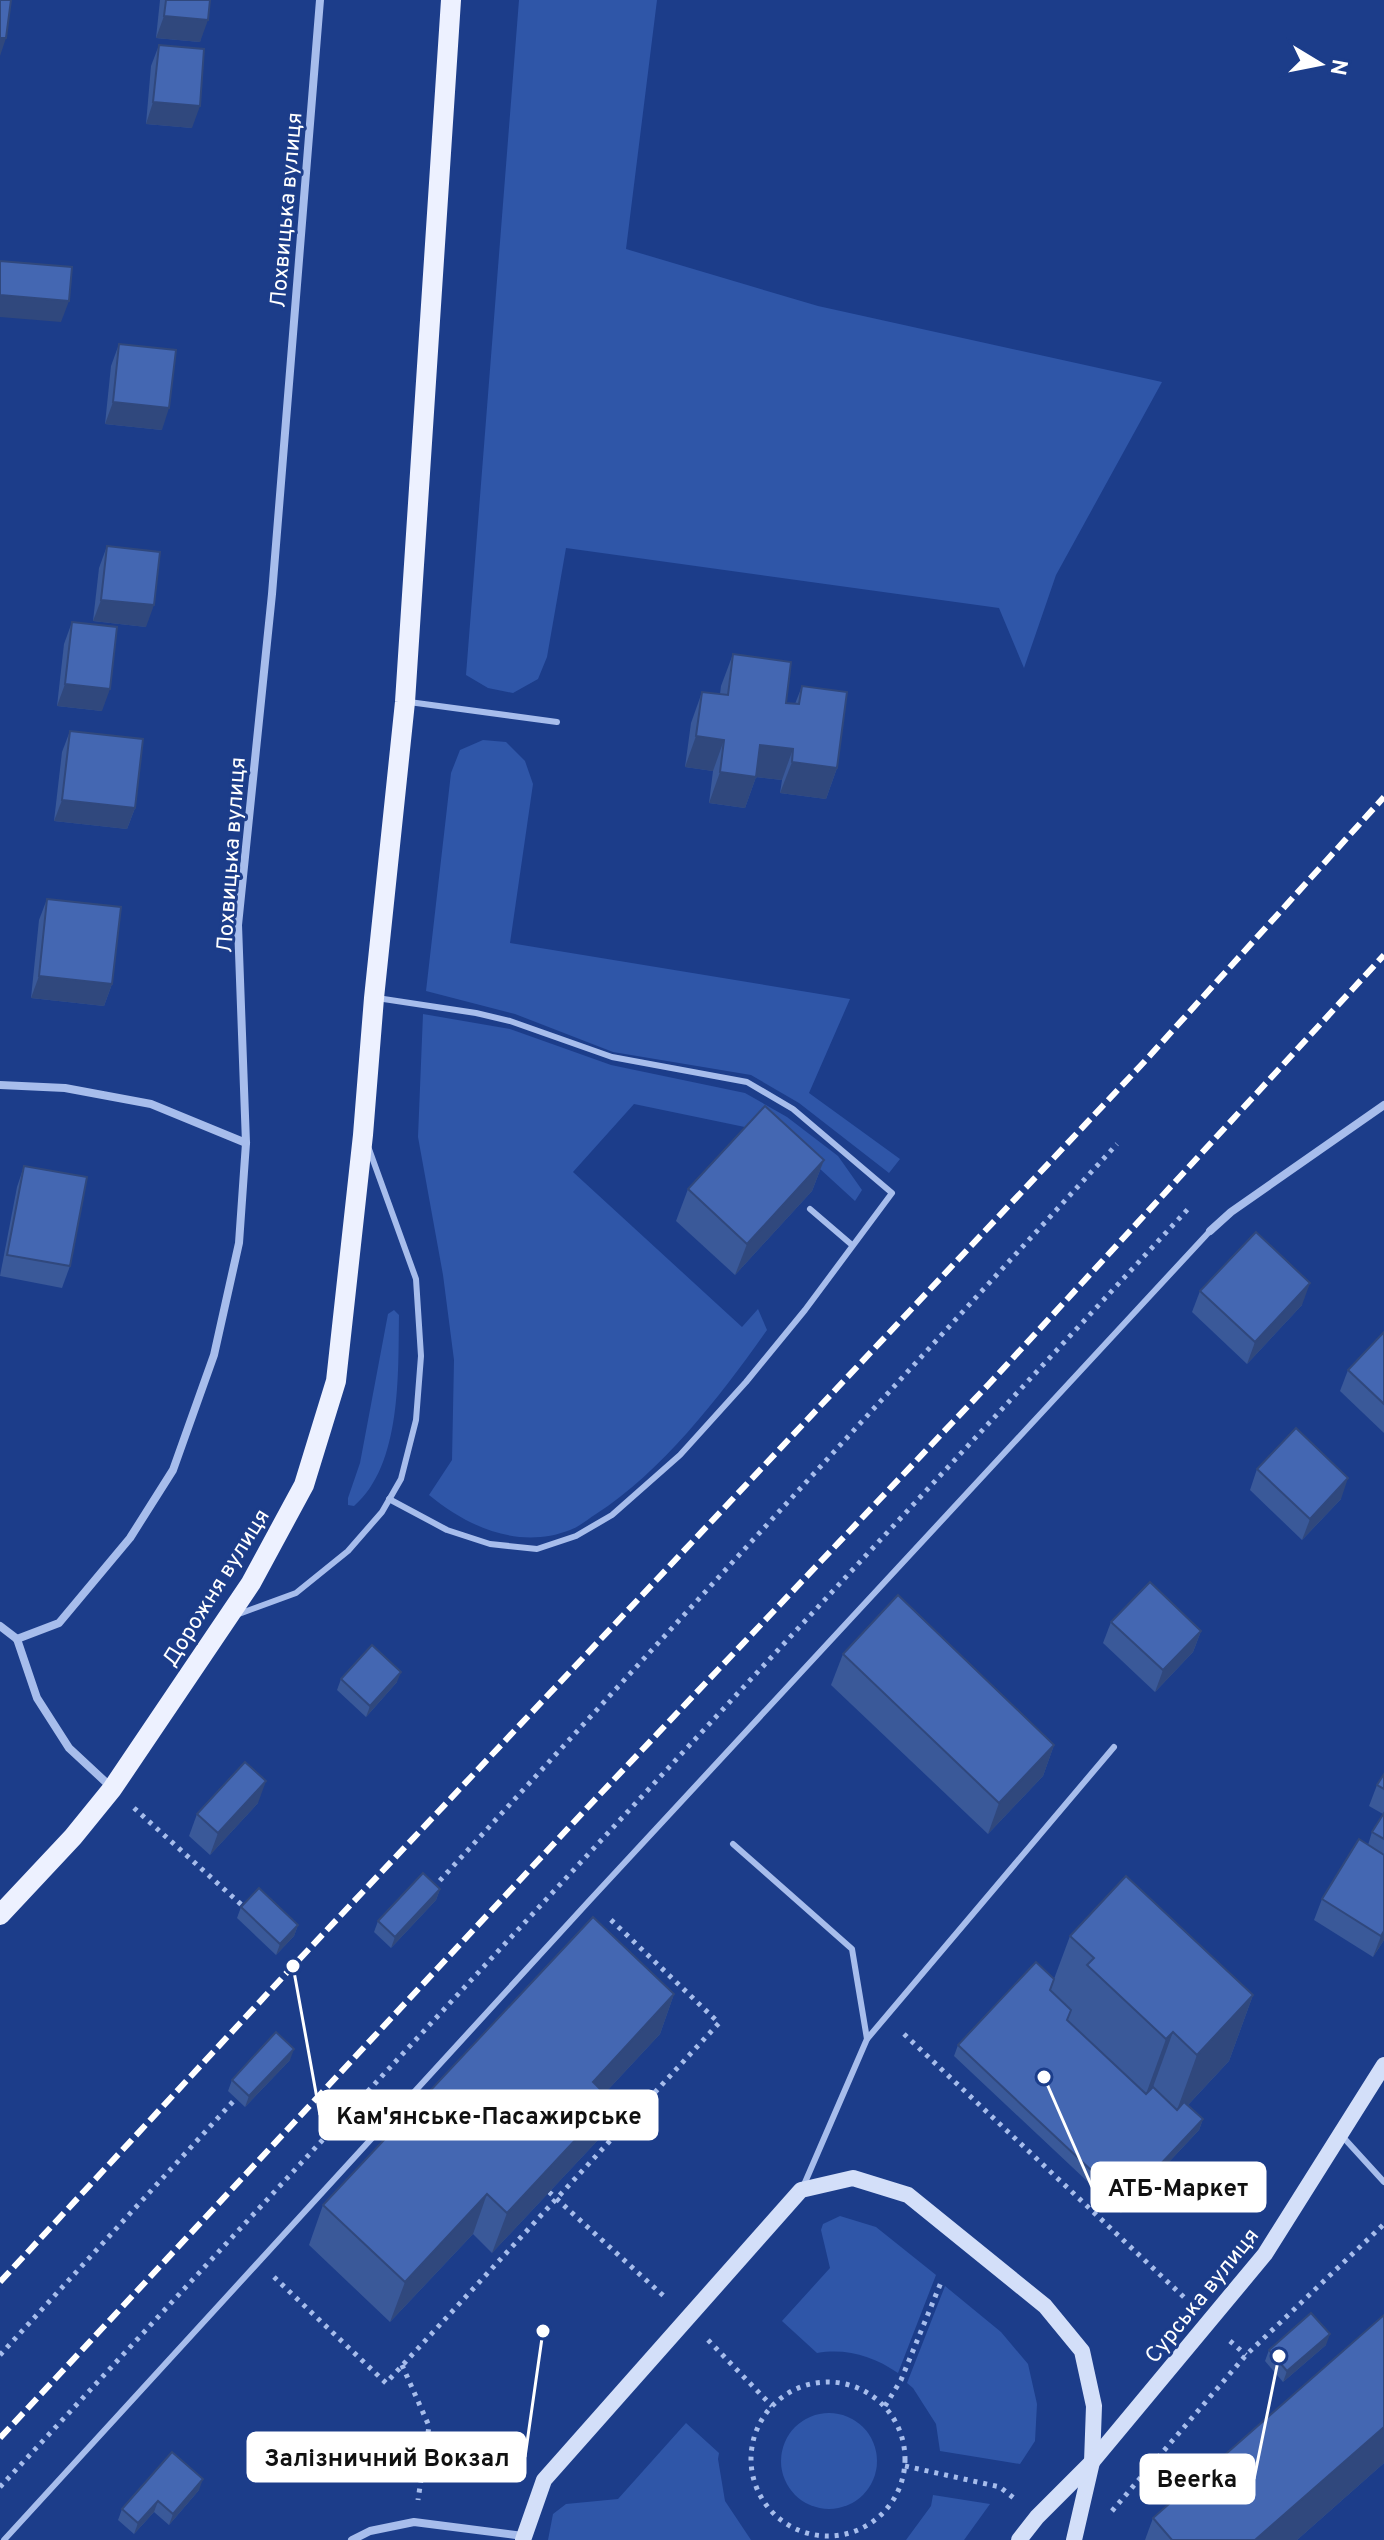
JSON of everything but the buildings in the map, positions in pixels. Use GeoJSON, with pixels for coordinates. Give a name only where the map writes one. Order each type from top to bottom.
{"type":"FeatureCollection","features":[{"type":"Feature","properties":{"kind":"main road","name":"Дорожня вулиця"},"geometry":{"type":"LineString","coordinates":[[0,1915],[73,1837],[112,1789],[251,1583],[304,1485],[336,1381],[405,702],[451,0]]}},
{"type":"Feature","properties":{"kind":"main road","name":"Сурська вулиця"},"geometry":{"type":"LineString","coordinates":[[1019,2540],[1037,2517],[1092,2462],[1265,2254],[1384,2065]]}},
{"type":"Feature","properties":{"kind":"main road"},"geometry":{"type":"LineString","coordinates":[[523,2538],[544,2480],[801,2190],[853,2178],[908,2195],[1045,2306],[1082,2351],[1094,2406],[1092,2462],[1074,2540]]}},
{"type":"Feature","properties":{"kind":"street","name":"Лохвицька вулиця"},"geometry":{"type":"LineString","coordinates":[[17,1639],[59,1623],[130,1538],[173,1470],[214,1355],[239,1243],[246,1143],[238,925],[274,578],[320,0]]}},
{"type":"Feature","properties":{"kind":"street"},"geometry":{"type":"LineString","coordinates":[[0,1085],[65,1088],[151,1104],[246,1143]]}},
{"type":"Feature","properties":{"kind":"street"},"geometry":{"type":"LineString","coordinates":[[1210,1231],[1231,1212],[1384,1105]]}},
{"type":"Feature","properties":{"kind":"street"},"geometry":{"type":"LineString","coordinates":[[0,1626],[17,1639],[37,1698],[69,1748],[112,1789]]}},
{"type":"Feature","properties":{"kind":"street"},"geometry":{"type":"LineString","coordinates":[[352,2540],[370,2531],[414,2522],[523,2538]]}},
{"type":"Feature","properties":{"kind":"lane"},"geometry":{"type":"LineString","coordinates":[[405,702],[557,722]]}},
{"type":"Feature","properties":{"kind":"lane"},"geometry":{"type":"LineString","coordinates":[[374,998],[476,1013],[510,1021],[612,1057],[747,1082],[793,1109],[892,1193],[798,1319],[680,1455],[612,1515],[576,1536],[537,1549],[490,1544],[447,1530],[389,1499]]}},
{"type":"Feature","properties":{"kind":"lane"},"geometry":{"type":"LineString","coordinates":[[227,1618],[296,1593],[348,1551],[382,1512],[401,1479],[416,1420],[421,1356],[416,1279],[363,1135]]}},
{"type":"Feature","properties":{"kind":"lane"},"geometry":{"type":"LineString","coordinates":[[810,1209],[852,1245]]}},
{"type":"Feature","properties":{"kind":"lane"},"geometry":{"type":"LineString","coordinates":[[4,2540],[569,1923],[1210,1231]]}},
{"type":"Feature","properties":{"kind":"lane"},"geometry":{"type":"LineString","coordinates":[[801,2190],[867,2039],[1114,1747]]}},
{"type":"Feature","properties":{"kind":"lane"},"geometry":{"type":"LineString","coordinates":[[733,1844],[852,1949],[867,2039]]}},
{"type":"Feature","properties":{"kind":"lane"},"geometry":{"type":"LineString","coordinates":[[1341,2134],[1384,2182]]}},
{"type":"Feature","properties":{"kind":"path"},"geometry":{"type":"LineString","coordinates":[[428,1893],[1117,1144]]}},
{"type":"Feature","properties":{"kind":"path"},"geometry":{"type":"LineString","coordinates":[[0,2487],[1188,1209]]}},
{"type":"Feature","properties":{"kind":"path"},"geometry":{"type":"LineString","coordinates":[[112,1789],[246,1909]]}},
{"type":"Feature","properties":{"kind":"path"},"geometry":{"type":"LineString","coordinates":[[284,2286],[386,2383],[719,2023],[616,1925]]}},
{"type":"Feature","properties":{"kind":"path"},"geometry":{"type":"LineString","coordinates":[[885,2017],[1246,2355]]}},
{"type":"Feature","properties":{"kind":"path"},"geometry":{"type":"LineString","coordinates":[[0,2355],[245,2089]]}},
{"type":"Feature","properties":{"kind":"path"},"geometry":{"type":"LineString","coordinates":[[1104,2520],[1246,2355],[1384,2224]]}},
{"type":"Feature","properties":{"kind":"path"},"geometry":{"type":"LineString","coordinates":[[885,2406],[901,2380],[942,2280]]}},
{"type":"Feature","properties":{"kind":"path"},"geometry":{"type":"LineString","coordinates":[[402,2365],[429,2426],[414,2522]]}},
{"type":"Feature","properties":{"kind":"path"},"geometry":{"type":"LineString","coordinates":[[831,2381],[861,2388],[885,2406],[901,2432],[905,2466],[899,2492],[881,2517],[855,2532],[817,2538],[795,2530],[771,2512],[755,2486],[750,2456],[757,2426],[775,2402],[801,2386],[831,2381]]}},
{"type":"Feature","properties":{"kind":"path"},"geometry":{"type":"LineString","coordinates":[[905,2466],[1000,2487],[1037,2517]]}},
{"type":"Feature","properties":{"kind":"shaded area"},"geometry":{"type":"Polygon","coordinates":[[[519,0],[657,0],[626,249],[818,306],[1162,382],[1056,575],[1024,668],[999,608],[566,548],[547,657],[538,679],[513,693],[488,688],[466,675],[519,0]]]}},
{"type":"Feature","properties":{"kind":"shaded area"},"geometry":{"type":"Polygon","coordinates":[[[483,740],[506,742],[525,761],[533,784],[510,943],[850,999],[809,1093],[900,1159],[889,1173],[799,1103],[751,1075],[613,1052],[515,1014],[426,991],[451,773],[460,750],[483,740]]]}},
{"type":"Feature","properties":{"kind":"shaded area"},"geometry":{"type":"Polygon","coordinates":[[[423,1014],[510,1029],[611,1065],[745,1093],[787,1117],[838,1156],[862,1190],[855,1201],[783,1135],[634,1104],[573,1172],[742,1327],[758,1309],[767,1330],[711,1405],[644,1477],[580,1525],[551,1536],[513,1536],[495,1532],[460,1517],[429,1495],[452,1460],[454,1360],[443,1275],[418,1137],[423,1014]]]}},
{"type":"Feature","properties":{"kind":"shaded area"},"geometry":{"type":"Polygon","coordinates":[[[394,1310],[399,1315],[398,1364],[389,1443],[370,1488],[354,1506],[348,1505],[360,1463],[388,1314],[394,1310]]]}},
{"type":"Feature","properties":{"kind":"shaded area"},"geometry":{"type":"Polygon","coordinates":[[[840,2216],[876,2227],[936,2275],[898,2373],[859,2355],[817,2353],[782,2321],[830,2268],[821,2230],[823,2224],[840,2216]]]}},
{"type":"Feature","properties":{"kind":"shaded area"},"geometry":{"type":"Polygon","coordinates":[[[945,2286],[1001,2332],[1028,2364],[1037,2404],[1035,2441],[1020,2464],[940,2451],[936,2424],[907,2383],[945,2286]]]}},
{"type":"Feature","properties":{"kind":"shaded area"},"geometry":{"type":"Polygon","coordinates":[[[829,2413],[847,2416],[863,2427],[874,2443],[877,2461],[874,2479],[863,2495],[847,2506],[829,2509],[811,2506],[795,2495],[784,2479],[781,2461],[784,2443],[795,2427],[811,2416],[829,2413]]]}},
{"type":"Feature","properties":{"kind":"shaded area"},"geometry":{"type":"Polygon","coordinates":[[[686,2423],[719,2453],[725,2501],[751,2540],[548,2540],[553,2514],[566,2504],[618,2499],[686,2423]]]}},
{"type":"Feature","properties":{"kind":"shaded area"},"geometry":{"type":"Polygon","coordinates":[[[933,2495],[990,2504],[964,2540],[906,2540],[931,2506],[933,2495]]]}},
{"type":"Feature","properties":{"kind":"railway"},"geometry":{"type":"LineString","coordinates":[[0,2282],[293,1966],[1145,1061],[1384,797]]}},
{"type":"Feature","properties":{"kind":"railway"},"geometry":{"type":"LineString","coordinates":[[0,2438],[587,1808],[989,1384],[1384,955]]}},
{"type":"Feature","properties":{"kind":"place","name":"Кам'янське-Пасажирське"},"geometry":{"type":"Point","coordinates":[293,1966]}},
{"type":"Feature","properties":{"kind":"place","name":"АТБ-Маркет"},"geometry":{"type":"Point","coordinates":[1044,2077]}},
{"type":"Feature","properties":{"kind":"place","name":"Залізничний Вокзал"},"geometry":{"type":"Point","coordinates":[543,2331]}},
{"type":"Feature","properties":{"kind":"place","name":"Beerka"},"geometry":{"type":"Point","coordinates":[1279,2356]}}]}
